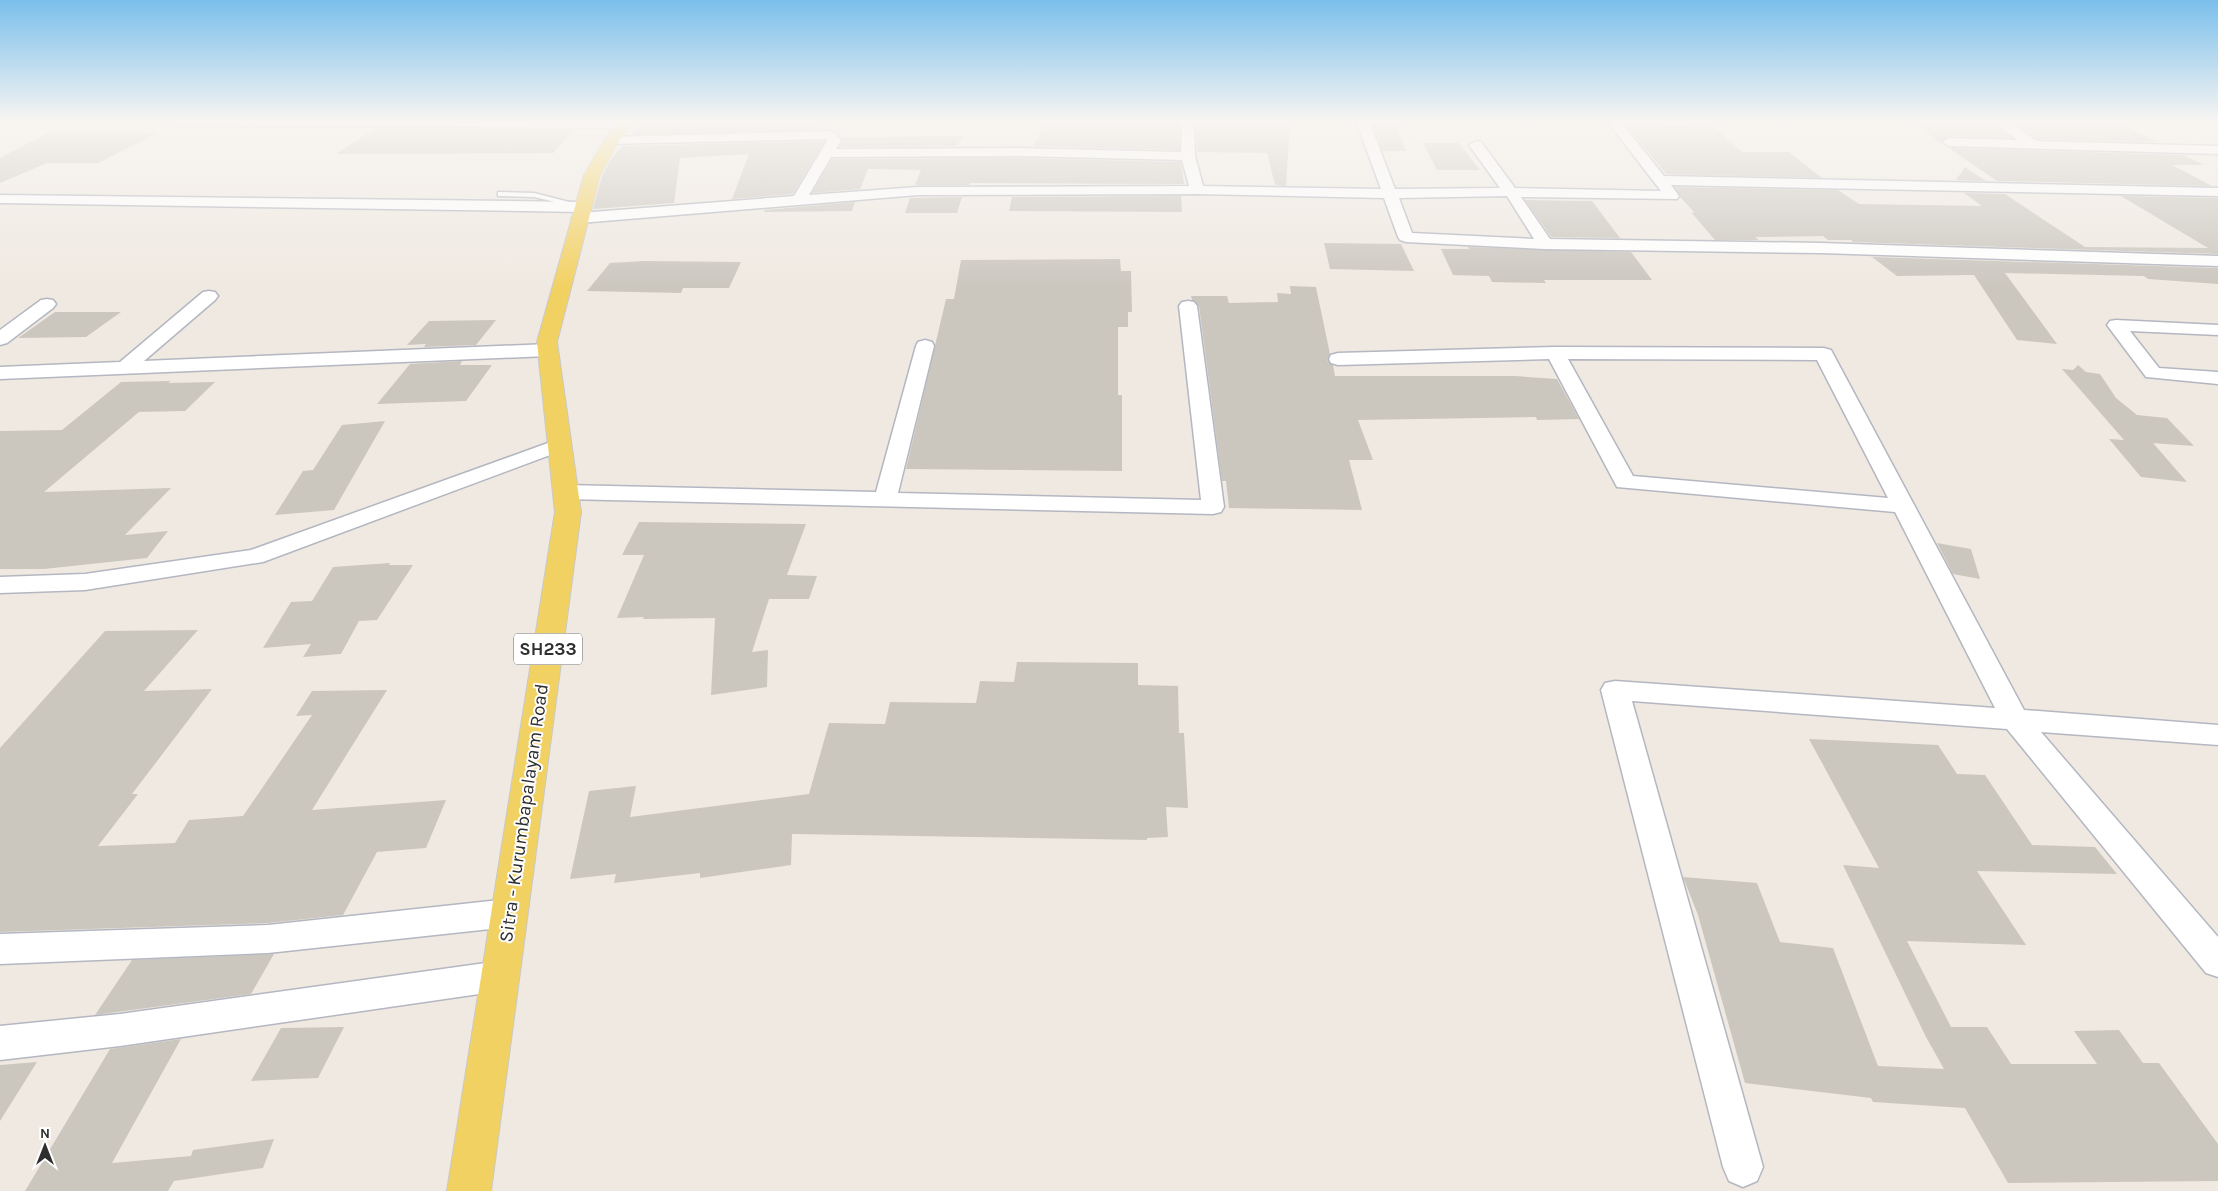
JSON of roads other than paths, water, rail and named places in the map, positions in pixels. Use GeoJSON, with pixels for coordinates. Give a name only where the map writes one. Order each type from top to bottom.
{"type":"FeatureCollection","features":[{"type":"Feature","properties":{"kind":"main road","name":"Sitra - Kurumbapalayam Road"},"geometry":{"type":"LineString","coordinates":[[469,1191],[568,512],[547,342],[592,177]]}},
{"type":"Feature","properties":{"kind":"street"},"geometry":{"type":"LineString","coordinates":[[799,200],[813,177]]}},
{"type":"Feature","properties":{"kind":"street"},"geometry":{"type":"LineString","coordinates":[[1193,177],[1197,190]]}},
{"type":"Feature","properties":{"kind":"street"},"geometry":{"type":"LineString","coordinates":[[1382,177],[1406,237],[1545,244],[1831,249],[2218,261]]}},
{"type":"Feature","properties":{"kind":"street"},"geometry":{"type":"LineString","coordinates":[[1500,177],[1545,244]]}},
{"type":"Feature","properties":{"kind":"street"},"geometry":{"type":"LineString","coordinates":[[0,199],[582,213],[918,191],[1197,190],[1388,194],[1511,192],[1672,196],[1655,177]]}},
{"type":"Feature","properties":{"kind":"street"},"geometry":{"type":"LineString","coordinates":[[1658,180],[2218,192]]}},
{"type":"Feature","properties":{"kind":"street"},"geometry":{"type":"LineString","coordinates":[[0,192],[501,194]]}},
{"type":"Feature","properties":{"kind":"street"},"geometry":{"type":"LineString","coordinates":[[125,368],[209,296]]}},
{"type":"Feature","properties":{"kind":"street"},"geometry":{"type":"LineString","coordinates":[[0,339],[47,304]]}},
{"type":"Feature","properties":{"kind":"street"},"geometry":{"type":"LineString","coordinates":[[565,492],[1213,506],[1188,306]]}},
{"type":"Feature","properties":{"kind":"street"},"geometry":{"type":"LineString","coordinates":[[2218,330],[2116,325],[2153,373],[2218,378]]}},
{"type":"Feature","properties":{"kind":"street"},"geometry":{"type":"LineString","coordinates":[[885,499],[925,346]]}},
{"type":"Feature","properties":{"kind":"street"},"geometry":{"type":"LineString","coordinates":[[0,373],[548,350]]}},
{"type":"Feature","properties":{"kind":"street"},"geometry":{"type":"LineString","coordinates":[[1555,353],[1624,482],[1904,506]]}},
{"type":"Feature","properties":{"kind":"street"},"geometry":{"type":"LineString","coordinates":[[1338,359],[1555,353],[1824,354],[2014,719],[2218,962]]}},
{"type":"Feature","properties":{"kind":"street"},"geometry":{"type":"LineString","coordinates":[[0,585],[85,582],[255,557],[560,445]]}},
{"type":"Feature","properties":{"kind":"street"},"geometry":{"type":"LineString","coordinates":[[1743,1166],[1616,690],[2218,735]]}},
{"type":"Feature","properties":{"kind":"street"},"geometry":{"type":"LineString","coordinates":[[0,949],[268,939],[509,913]]}},
{"type":"Feature","properties":{"kind":"street"},"geometry":{"type":"LineString","coordinates":[[0,1042],[120,1030],[500,976]]}},
{"type":"Feature","properties":{"kind":"lane"},"geometry":{"type":"LineString","coordinates":[[501,194],[534,195],[582,213]]}}]}
